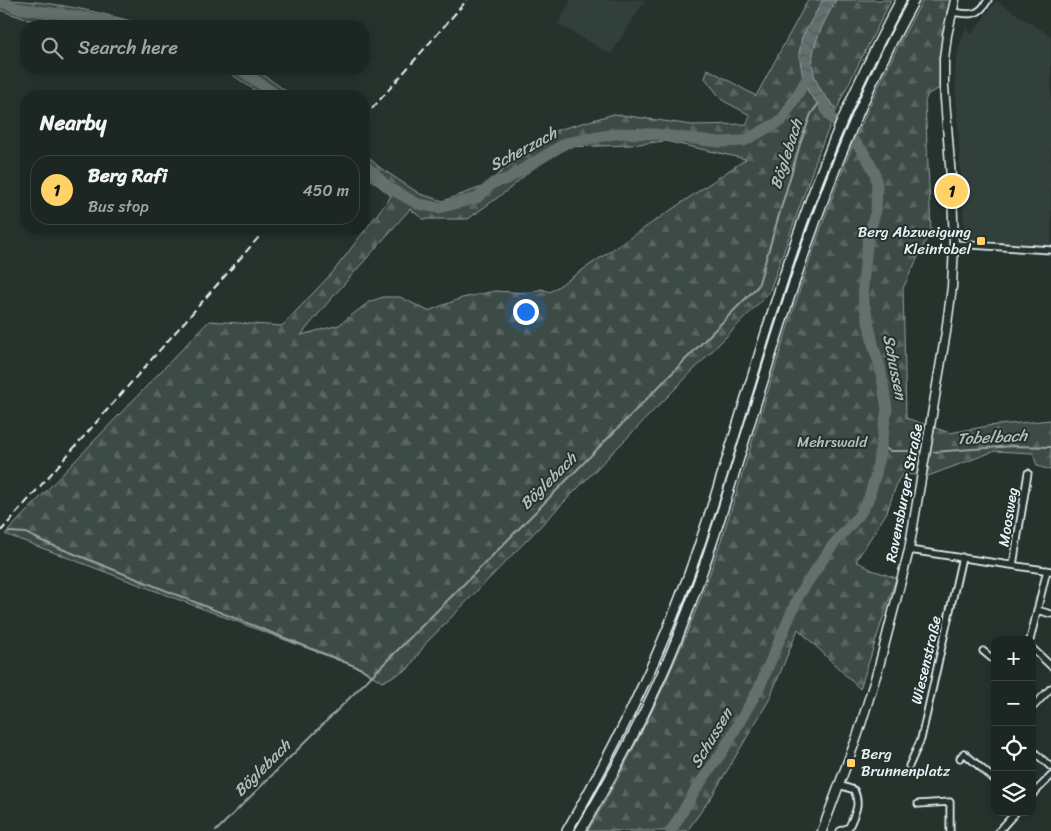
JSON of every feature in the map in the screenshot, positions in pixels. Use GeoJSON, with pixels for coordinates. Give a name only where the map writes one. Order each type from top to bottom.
{"type":"FeatureCollection","features":[{"type":"Feature","properties":{"kind":"highway"},"geometry":{"type":"LineString","coordinates":[[567,831],[625,725],[656,658],[682,593],[798,236],[828,154],[850,101],[901,0]]}},
{"type":"Feature","properties":{"kind":"highway"},"geometry":{"type":"LineString","coordinates":[[580,831],[635,730],[667,663],[737,465],[802,258],[837,160],[896,33],[914,0]]}},
{"type":"Feature","properties":{"kind":"main road","name":"Ravensburger Straße"},"geometry":{"type":"LineString","coordinates":[[822,831],[858,734],[879,666],[909,550],[946,332],[952,287],[954,244],[944,59],[951,12],[955,0]]}},
{"type":"Feature","properties":{"kind":"street"},"geometry":{"type":"LineString","coordinates":[[951,12],[971,15],[977,13],[988,0]]}},
{"type":"Feature","properties":{"kind":"street"},"geometry":{"type":"LineString","coordinates":[[954,244],[1051,250]]}},
{"type":"Feature","properties":{"kind":"street","name":"Moosweg"},"geometry":{"type":"LineString","coordinates":[[1013,565],[1028,473]]}},
{"type":"Feature","properties":{"kind":"street"},"geometry":{"type":"LineString","coordinates":[[909,550],[1049,570],[1031,636]]}},
{"type":"Feature","properties":{"kind":"street","name":"Wiesenstraße"},"geometry":{"type":"LineString","coordinates":[[909,766],[922,739],[962,557]]}},
{"type":"Feature","properties":{"kind":"street"},"geometry":{"type":"LineString","coordinates":[[1037,610],[1051,614]]}},
{"type":"Feature","properties":{"kind":"street"},"geometry":{"type":"LineString","coordinates":[[983,651],[991,658]]}},
{"type":"Feature","properties":{"kind":"street"},"geometry":{"type":"LineString","coordinates":[[1036,652],[1051,666]]}},
{"type":"Feature","properties":{"kind":"street"},"geometry":{"type":"LineString","coordinates":[[1036,704],[1051,688]]}},
{"type":"Feature","properties":{"kind":"street"},"geometry":{"type":"LineString","coordinates":[[960,758],[964,752],[991,776]]}},
{"type":"Feature","properties":{"kind":"street"},"geometry":{"type":"LineString","coordinates":[[1036,754],[1051,768]]}},
{"type":"Feature","properties":{"kind":"street"},"geometry":{"type":"LineString","coordinates":[[1036,791],[1051,776]]}},
{"type":"Feature","properties":{"kind":"street"},"geometry":{"type":"LineString","coordinates":[[840,785],[854,790],[858,798],[858,805],[849,827],[840,831]]}},
{"type":"Feature","properties":{"kind":"street"},"geometry":{"type":"LineString","coordinates":[[918,804],[950,802],[950,831]]}},
{"type":"Feature","properties":{"kind":"street"},"geometry":{"type":"LineString","coordinates":[[999,831],[1012,816]]}},
{"type":"Feature","properties":{"kind":"shaded area"},"geometry":{"type":"Polygon","coordinates":[[[571,0],[645,0],[611,54],[558,24],[571,0]]]}},
{"type":"Feature","properties":{"kind":"shaded area"},"geometry":{"type":"Polygon","coordinates":[[[996,1],[1051,36],[1051,250],[977,245],[965,239],[955,78],[956,62],[967,25],[970,34],[973,33],[996,1]]]}},
{"type":"Feature","properties":{"kind":"green space"},"geometry":{"type":"Polygon","coordinates":[[[0,0],[38,2],[126,20],[29,20],[0,10],[0,0]]]}},
{"type":"Feature","properties":{"kind":"green space"},"geometry":{"type":"Polygon","coordinates":[[[808,0],[891,0],[843,95],[820,149],[769,293],[426,643],[408,669],[382,682],[362,669],[5,534],[209,321],[282,326],[333,272],[361,235],[370,235],[370,224],[391,196],[370,179],[370,159],[379,167],[420,194],[443,201],[482,187],[554,131],[614,114],[692,125],[747,124],[750,115],[722,100],[705,78],[708,69],[756,96],[808,0]],[[665,141],[630,145],[565,147],[540,162],[508,190],[468,219],[423,219],[410,209],[301,335],[339,325],[369,302],[383,297],[400,297],[428,311],[462,298],[495,291],[527,293],[542,289],[550,292],[746,159],[665,141]]]}},
{"type":"Feature","properties":{"kind":"green space","name":"Mehrswald"},"geometry":{"type":"Polygon","coordinates":[[[923,0],[955,0],[944,86],[928,94],[925,101],[931,230],[903,288],[906,418],[950,433],[988,426],[1051,420],[1051,470],[1037,466],[1033,453],[995,451],[928,476],[903,474],[898,480],[887,512],[856,561],[872,570],[896,578],[860,689],[798,629],[769,700],[712,796],[687,831],[588,831],[635,746],[663,689],[688,630],[719,546],[786,332],[836,186],[876,91],[923,0]]]}},
{"type":"Feature","properties":{"kind":"green space"},"geometry":{"type":"Polygon","coordinates":[[[233,75],[263,75],[285,90],[254,90],[233,75]]]}},
{"type":"Feature","properties":{"kind":"water"},"geometry":{"type":"Polygon","coordinates":[[[823,0],[836,0],[816,42],[813,67],[816,80],[823,93],[835,107],[830,120],[809,93],[803,78],[799,54],[802,37],[823,0]]]}},
{"type":"Feature","properties":{"kind":"waterway","name":"Scherzach"},"geometry":{"type":"LineString","coordinates":[[0,1],[17,8],[99,20]]}},
{"type":"Feature","properties":{"kind":"waterway","name":"Scherzach"},"geometry":{"type":"LineString","coordinates":[[248,75],[269,90]]}},
{"type":"Feature","properties":{"kind":"waterway","name":"Scherzach"},"geometry":{"type":"LineString","coordinates":[[370,170],[389,188],[418,204],[439,208],[477,198],[493,183],[507,179],[566,143],[620,133],[654,134],[720,142],[744,141],[782,120],[808,77]]}},
{"type":"Feature","properties":{"kind":"waterway","name":"Böglebach"},"geometry":{"type":"LineString","coordinates":[[216,831],[485,563],[758,286],[800,144],[811,114],[819,103]]}},
{"type":"Feature","properties":{"kind":"waterway","name":"Schussen"},"geometry":{"type":"LineString","coordinates":[[671,831],[696,789],[724,749],[759,688],[799,595],[832,546],[860,514],[868,500],[876,474],[887,409],[880,366],[864,303],[863,284],[868,237],[876,210],[877,186],[875,173],[863,151],[829,115],[824,106]]}},
{"type":"Feature","properties":{"kind":"waterway","name":"Tobelbach"},"geometry":{"type":"LineString","coordinates":[[882,446],[890,451],[917,451]]}},
{"type":"Feature","properties":{"kind":"waterway","name":"Tobelbach"},"geometry":{"type":"LineString","coordinates":[[933,452],[1013,446],[1051,447]]}},
{"type":"Feature","properties":{"kind":"waterway"},"geometry":{"type":"LineString","coordinates":[[9,532],[26,533],[362,669],[371,675]]}},
{"type":"Feature","properties":{"kind":"railway"},"geometry":{"type":"LineString","coordinates":[[370,111],[467,0]]}},
{"type":"Feature","properties":{"kind":"railway"},"geometry":{"type":"LineString","coordinates":[[0,532],[261,235]]}},
{"type":"Feature","properties":{"kind":"place","name":"Berg Rafi"},"geometry":{"type":"Point","coordinates":[952,191]}},
{"type":"Feature","properties":{"kind":"place","name":"Berg Abzweigung Kleintobel"},"geometry":{"type":"Point","coordinates":[981,241]}},
{"type":"Feature","properties":{"kind":"place","name":"Berg Brunnenplatz"},"geometry":{"type":"Point","coordinates":[851,763]}}]}
